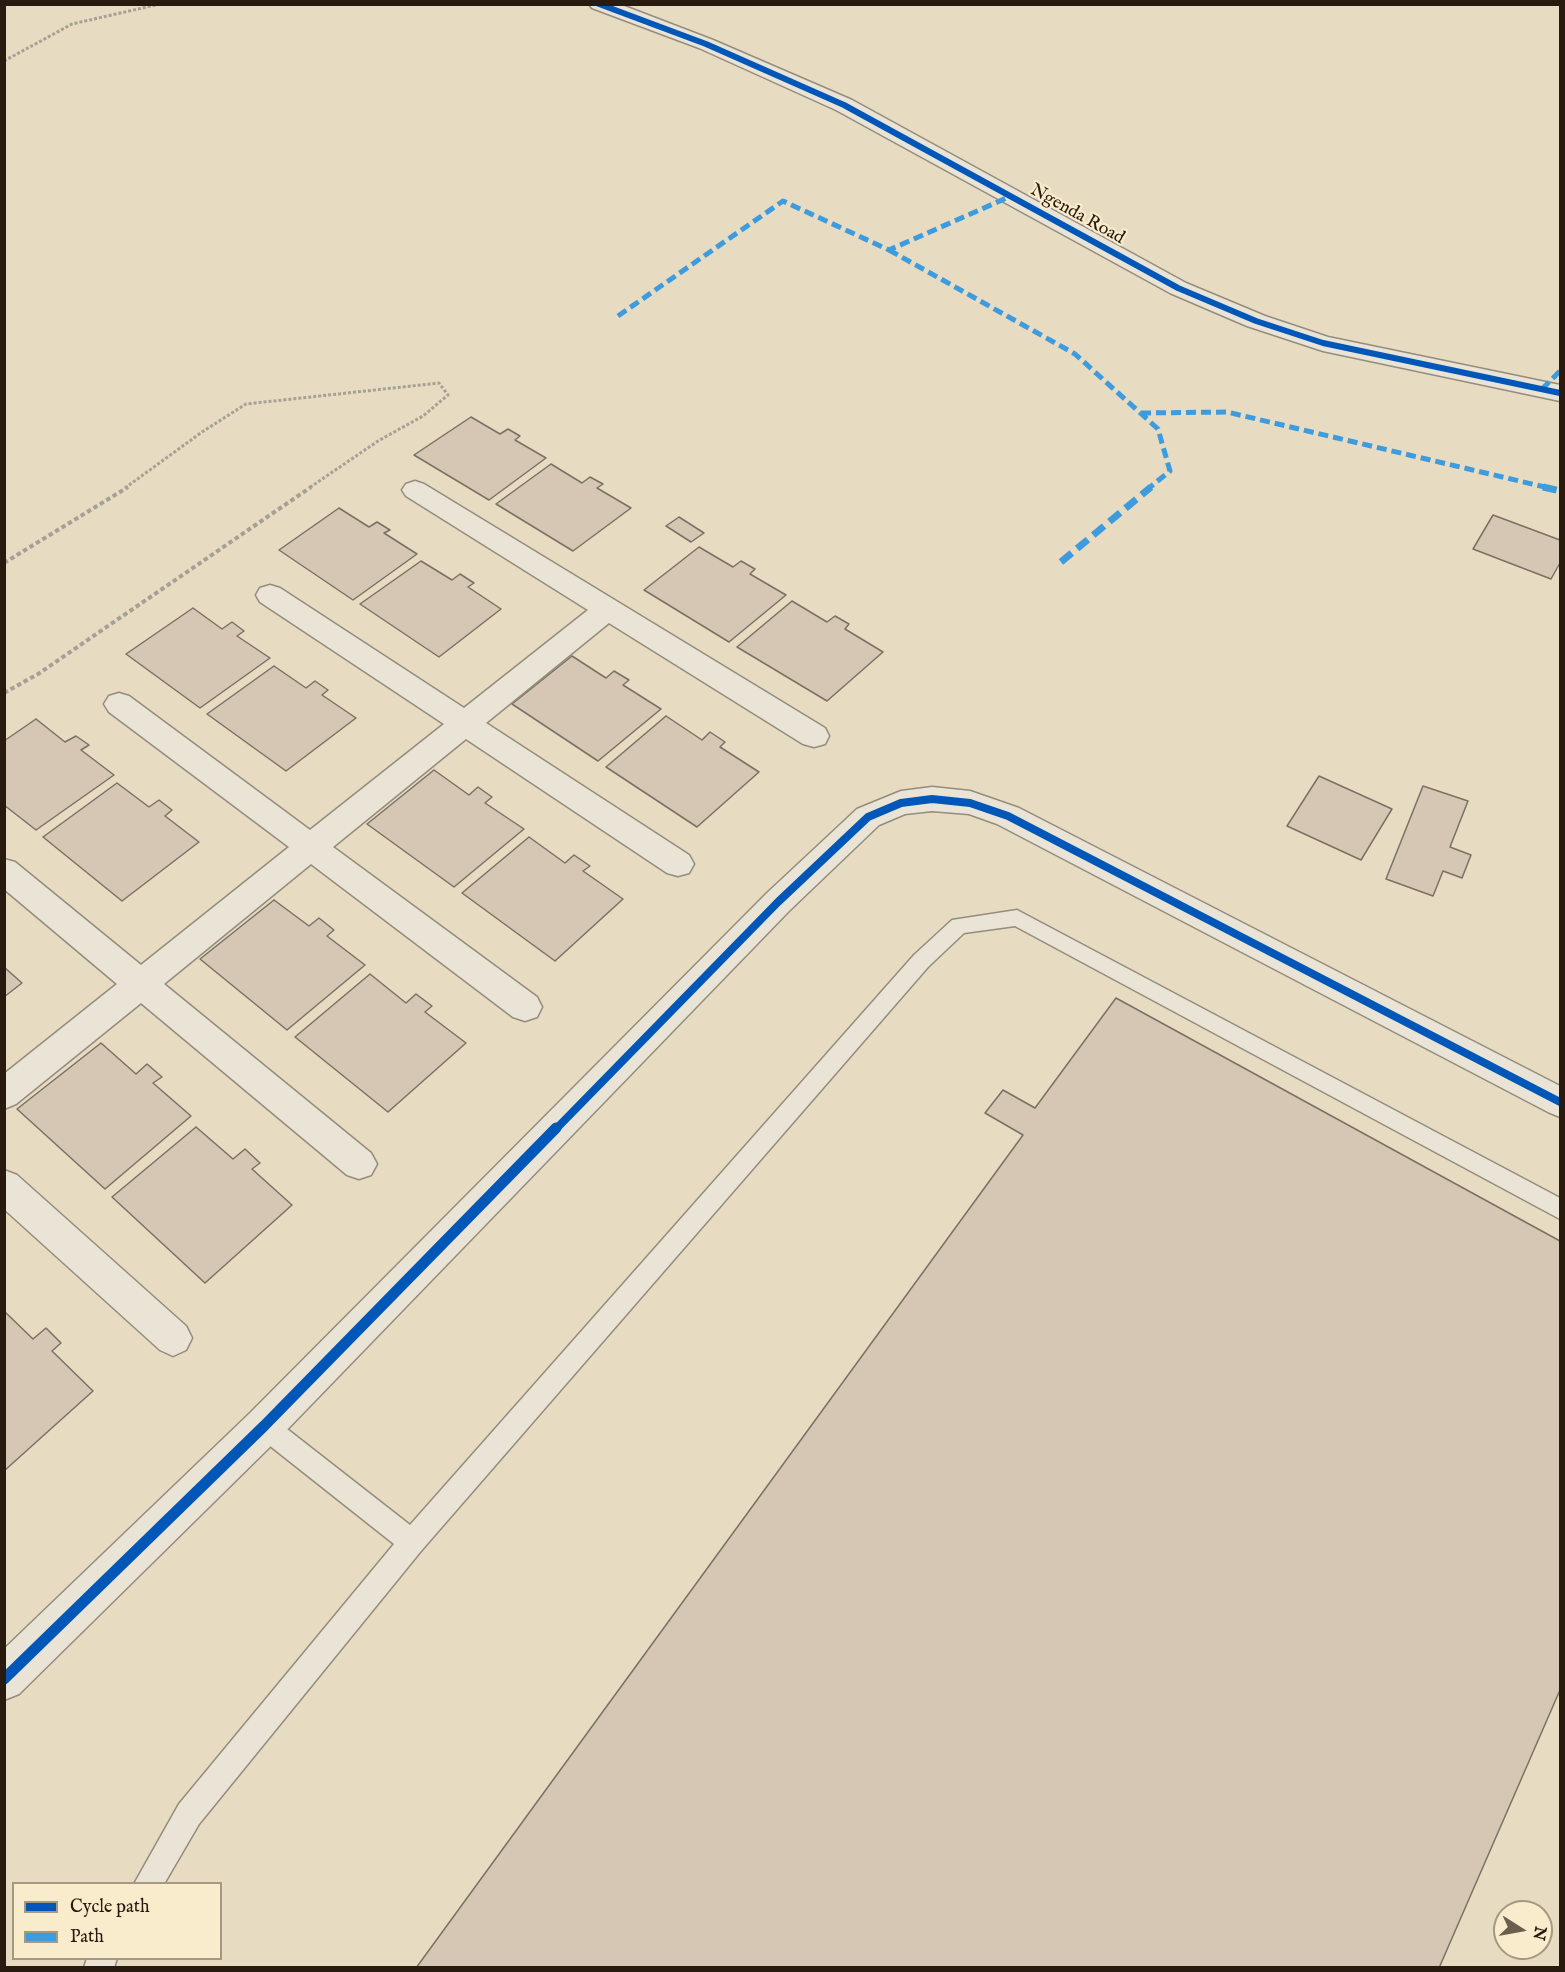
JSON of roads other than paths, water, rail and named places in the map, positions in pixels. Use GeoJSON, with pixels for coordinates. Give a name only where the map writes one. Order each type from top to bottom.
{"type":"FeatureCollection","features":[{"type":"Feature","properties":{"kind":"street","name":"Ngenda Road"},"geometry":{"type":"LineString","coordinates":[[599,4],[706,44],[844,105],[1178,288],[1256,321],[1323,343],[1560,393]]}},
{"type":"Feature","properties":{"kind":"street"},"geometry":{"type":"LineString","coordinates":[[415,490],[814,736]]}},
{"type":"Feature","properties":{"kind":"street"},"geometry":{"type":"LineString","coordinates":[[270,595],[678,864]]}},
{"type":"Feature","properties":{"kind":"street"},"geometry":{"type":"LineString","coordinates":[[4,1094],[607,609]]}},
{"type":"Feature","properties":{"kind":"street"},"geometry":{"type":"LineString","coordinates":[[119,704],[525,1007]]}},
{"type":"Feature","properties":{"kind":"street"},"geometry":{"type":"LineString","coordinates":[[4,1679],[264,1426],[778,902],[868,817],[901,803],[932,799],[960,802],[1008,816],[1560,1102]]}},
{"type":"Feature","properties":{"kind":"street"},"geometry":{"type":"LineString","coordinates":[[4,871],[359,1164]]}},
{"type":"Feature","properties":{"kind":"street"},"geometry":{"type":"LineString","coordinates":[[4,1186],[173,1338]]}},
{"type":"Feature","properties":{"kind":"lane"},"geometry":{"type":"LineString","coordinates":[[149,1882],[189,1814],[412,1542],[914,970],[959,926],[1017,918],[1560,1209]]}},
{"type":"Feature","properties":{"kind":"lane"},"geometry":{"type":"LineString","coordinates":[[264,1426],[412,1542]]}}]}
